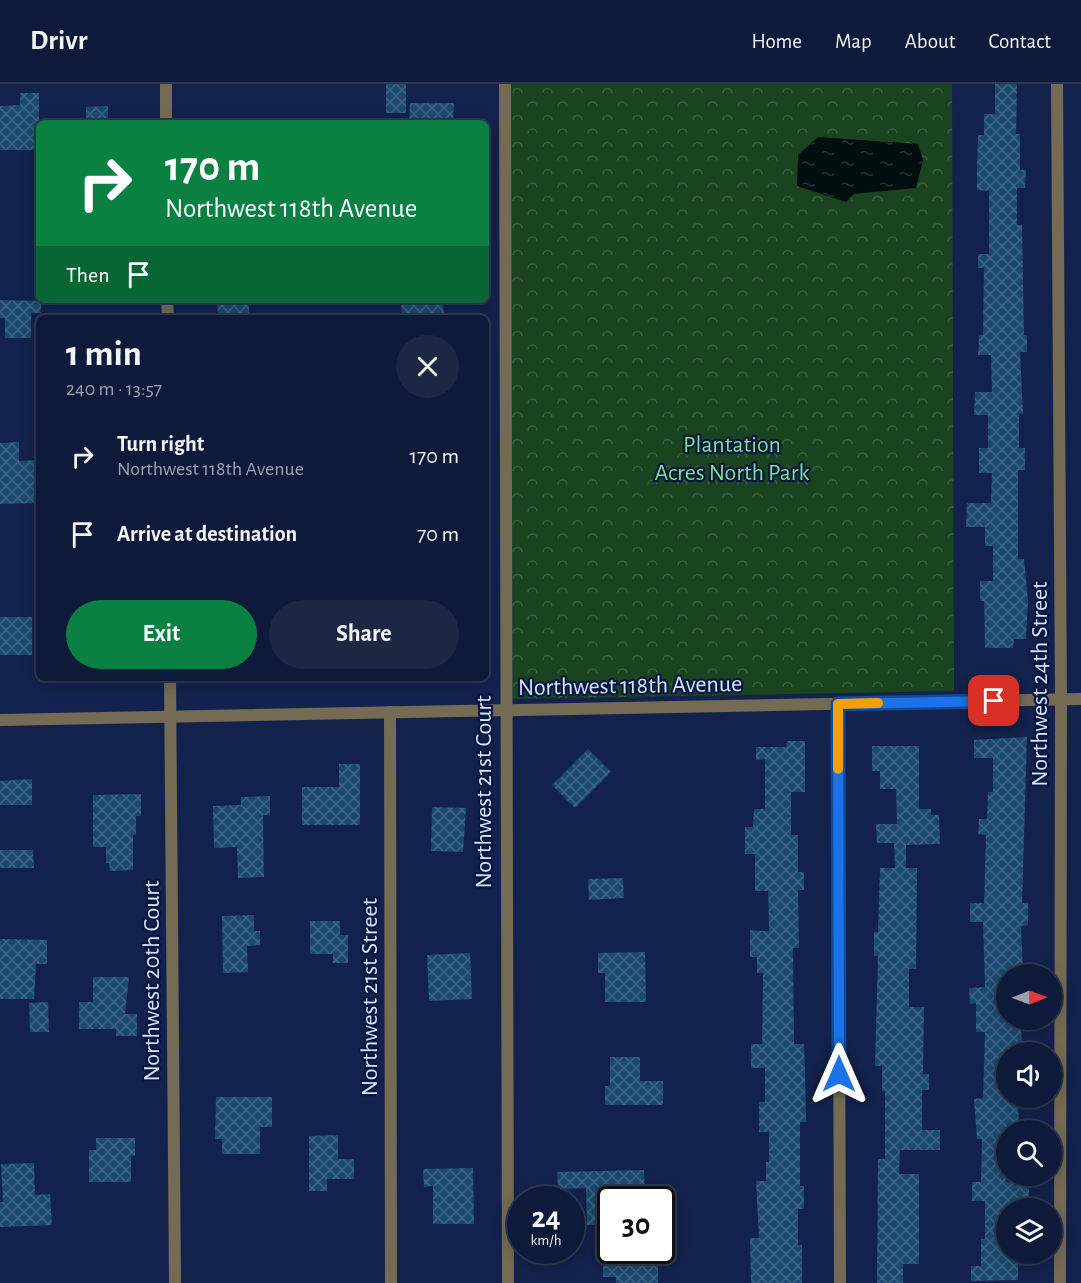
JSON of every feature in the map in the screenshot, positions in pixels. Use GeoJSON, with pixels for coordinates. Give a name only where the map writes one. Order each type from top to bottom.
{"type":"FeatureCollection","features":[{"type":"Feature","properties":{"kind":"street"},"geometry":{"type":"LineString","coordinates":[[166,84],[166,120]]}},
{"type":"Feature","properties":{"kind":"street","name":"Northwest 21st Court"},"geometry":{"type":"LineString","coordinates":[[505,84],[508,1283]]}},
{"type":"Feature","properties":{"kind":"street","name":"Northwest 24th Street"},"geometry":{"type":"LineString","coordinates":[[1057,84],[1061,699],[1060,1283]]}},
{"type":"Feature","properties":{"kind":"street","name":"Northwest 20th Court"},"geometry":{"type":"LineString","coordinates":[[170,681],[175,1283]]}},
{"type":"Feature","properties":{"kind":"street","name":"Northwest 118th Avenue"},"geometry":{"type":"LineString","coordinates":[[0,720],[1081,699]]}},
{"type":"Feature","properties":{"kind":"street"},"geometry":{"type":"LineString","coordinates":[[838,704],[840,1283]]}},
{"type":"Feature","properties":{"kind":"street","name":"Northwest 21st Street"},"geometry":{"type":"LineString","coordinates":[[390,712],[392,1283]]}},
{"type":"Feature","properties":{"kind":"green space","name":"Plantation Acres North Park"},"geometry":{"type":"Polygon","coordinates":[[[510,84],[952,84],[954,691],[513,699],[510,84]]]}},
{"type":"Feature","properties":{"kind":"water"},"geometry":{"type":"Polygon","coordinates":[[[818,137],[918,144],[923,160],[916,188],[854,194],[846,202],[797,186],[798,155],[818,137]]]}},
{"type":"Feature","properties":{"kind":"building"},"geometry":{"type":"Polygon","coordinates":[[[386,84],[406,84],[406,113],[386,113],[386,84]]]}},
{"type":"Feature","properties":{"kind":"building"},"geometry":{"type":"Polygon","coordinates":[[[995,84],[1017,84],[1016,134],[1020,134],[1020,170],[1026,170],[1025,188],[1017,188],[1017,225],[1022,225],[1024,335],[1027,335],[1027,352],[1020,352],[1023,414],[1019,413],[1019,448],[1025,448],[1025,470],[1018,470],[1018,559],[1024,559],[1028,601],[1026,639],[1014,639],[1013,648],[985,648],[984,601],[980,601],[980,581],[993,581],[993,546],[985,546],[985,527],[966,527],[967,503],[991,503],[992,473],[979,473],[979,448],[988,448],[988,415],[974,415],[975,392],[992,392],[991,355],[978,355],[979,335],[983,335],[984,268],[978,268],[978,254],[989,254],[989,191],[977,190],[977,170],[978,135],[984,135],[984,114],[995,114],[995,84]]]}},
{"type":"Feature","properties":{"kind":"building"},"geometry":{"type":"Polygon","coordinates":[[[20,93],[39,93],[36,150],[0,150],[0,106],[20,105],[20,93]]]}},
{"type":"Feature","properties":{"kind":"building"},"geometry":{"type":"Polygon","coordinates":[[[410,103],[454,103],[453,120],[409,120],[410,103]]]}},
{"type":"Feature","properties":{"kind":"building"},"geometry":{"type":"Polygon","coordinates":[[[108,106],[108,120],[86,119],[86,107],[108,106]]]}},
{"type":"Feature","properties":{"kind":"building"},"geometry":{"type":"Polygon","coordinates":[[[0,300],[41,303],[41,313],[31,313],[31,338],[5,338],[5,318],[0,318],[0,300]]]}},
{"type":"Feature","properties":{"kind":"building"},"geometry":{"type":"Polygon","coordinates":[[[217,303],[249,303],[249,315],[218,315],[217,303]]]}},
{"type":"Feature","properties":{"kind":"building"},"geometry":{"type":"Polygon","coordinates":[[[401,303],[443,303],[444,315],[402,315],[401,303]]]}},
{"type":"Feature","properties":{"kind":"building"},"geometry":{"type":"Polygon","coordinates":[[[19,442],[19,461],[36,460],[36,503],[0,504],[0,443],[19,442]]]}},
{"type":"Feature","properties":{"kind":"building"},"geometry":{"type":"Polygon","coordinates":[[[0,617],[32,617],[32,655],[0,655],[0,617]]]}},
{"type":"Feature","properties":{"kind":"building"},"geometry":{"type":"Polygon","coordinates":[[[1027,737],[1022,903],[1028,903],[1028,925],[1021,926],[1023,964],[996,964],[996,1030],[1021,1030],[1022,1042],[996,1042],[996,1108],[1018,1108],[1019,1120],[996,1120],[996,1186],[1029,1186],[1029,1198],[996,1198],[996,1264],[1018,1264],[1018,1280],[971,1281],[971,1266],[981,1266],[981,1239],[985,1239],[985,1201],[972,1201],[972,1182],[981,1182],[982,1139],[977,1139],[974,1099],[983,1098],[985,1032],[976,1032],[976,1003],[970,1004],[969,988],[985,987],[983,922],[970,922],[970,903],[984,903],[986,835],[978,834],[979,819],[987,819],[988,792],[993,792],[993,758],[974,758],[974,740],[1027,737]]]}},
{"type":"Feature","properties":{"kind":"building"},"geometry":{"type":"Polygon","coordinates":[[[787,741],[805,741],[805,792],[791,792],[791,835],[798,835],[798,872],[804,872],[804,890],[798,890],[799,948],[793,948],[794,1044],[804,1044],[805,1073],[806,1122],[800,1122],[800,1186],[804,1186],[804,1209],[798,1209],[798,1245],[802,1245],[802,1283],[751,1283],[750,1238],[759,1238],[756,1181],[766,1181],[766,1162],[769,1162],[769,1132],[759,1132],[759,1102],[765,1102],[765,1068],[751,1068],[751,1044],[762,1044],[763,973],[757,973],[757,957],[750,957],[750,930],[769,931],[768,891],[755,891],[755,854],[745,854],[745,827],[753,827],[754,809],[765,809],[765,759],[756,760],[756,747],[786,747],[787,741]]]}},
{"type":"Feature","properties":{"kind":"building"},"geometry":{"type":"Polygon","coordinates":[[[872,746],[919,746],[919,809],[931,809],[931,815],[939,815],[940,844],[906,845],[906,868],[917,868],[916,969],[909,969],[909,1007],[924,1007],[923,1074],[929,1074],[929,1090],[922,1090],[922,1130],[940,1130],[940,1150],[900,1150],[899,1174],[919,1174],[919,1264],[903,1264],[903,1283],[877,1283],[878,1159],[885,1159],[885,1091],[882,1091],[882,1066],[875,1066],[878,956],[874,956],[874,932],[878,932],[880,868],[895,868],[894,843],[877,843],[876,824],[897,824],[896,789],[880,789],[880,771],[872,771],[872,746]]]}},
{"type":"Feature","properties":{"kind":"building"},"geometry":{"type":"Polygon","coordinates":[[[588,749],[611,772],[575,808],[552,785],[588,749]]]}},
{"type":"Feature","properties":{"kind":"building"},"geometry":{"type":"Polygon","coordinates":[[[339,764],[360,764],[360,825],[302,825],[302,787],[339,787],[339,764]]]}},
{"type":"Feature","properties":{"kind":"building"},"geometry":{"type":"Polygon","coordinates":[[[32,779],[32,805],[0,805],[0,781],[32,779]]]}},
{"type":"Feature","properties":{"kind":"building"},"geometry":{"type":"Polygon","coordinates":[[[141,794],[141,816],[136,816],[136,835],[133,835],[133,870],[110,871],[109,863],[106,863],[106,847],[93,847],[93,795],[141,794]]]}},
{"type":"Feature","properties":{"kind":"building"},"geometry":{"type":"Polygon","coordinates":[[[270,796],[270,815],[263,815],[264,877],[238,878],[237,847],[214,848],[213,806],[241,805],[241,797],[270,796]]]}},
{"type":"Feature","properties":{"kind":"building"},"geometry":{"type":"Polygon","coordinates":[[[432,807],[466,808],[463,852],[431,851],[432,807]]]}},
{"type":"Feature","properties":{"kind":"building"},"geometry":{"type":"Polygon","coordinates":[[[0,850],[33,850],[34,868],[0,868],[0,850]]]}},
{"type":"Feature","properties":{"kind":"building"},"geometry":{"type":"Polygon","coordinates":[[[623,878],[624,898],[589,900],[588,879],[623,878]]]}},
{"type":"Feature","properties":{"kind":"building"},"geometry":{"type":"Polygon","coordinates":[[[254,915],[254,931],[260,931],[260,945],[247,946],[248,972],[223,973],[222,916],[254,915]]]}},
{"type":"Feature","properties":{"kind":"building"},"geometry":{"type":"Polygon","coordinates":[[[310,921],[340,921],[340,935],[348,935],[348,963],[333,963],[333,954],[310,954],[310,921]]]}},
{"type":"Feature","properties":{"kind":"building"},"geometry":{"type":"Polygon","coordinates":[[[0,939],[47,940],[47,964],[36,964],[34,999],[0,999],[0,939]]]}},
{"type":"Feature","properties":{"kind":"building"},"geometry":{"type":"Polygon","coordinates":[[[645,952],[646,1002],[605,1002],[605,973],[598,973],[598,953],[645,952]]]}},
{"type":"Feature","properties":{"kind":"building"},"geometry":{"type":"Polygon","coordinates":[[[470,953],[472,999],[429,1001],[427,955],[470,953]]]}},
{"type":"Feature","properties":{"kind":"building"},"geometry":{"type":"Polygon","coordinates":[[[93,977],[129,977],[125,1014],[137,1014],[137,1036],[116,1036],[116,1029],[79,1029],[79,1002],[93,1002],[93,977]]]}},
{"type":"Feature","properties":{"kind":"building"},"geometry":{"type":"Polygon","coordinates":[[[48,1002],[49,1032],[30,1032],[29,1003],[48,1002]]]}},
{"type":"Feature","properties":{"kind":"building"},"geometry":{"type":"Polygon","coordinates":[[[610,1057],[640,1057],[640,1081],[663,1081],[663,1105],[605,1105],[605,1086],[610,1086],[610,1057]]]}},
{"type":"Feature","properties":{"kind":"building"},"geometry":{"type":"Polygon","coordinates":[[[216,1097],[272,1097],[272,1127],[260,1127],[260,1154],[222,1154],[222,1139],[215,1139],[216,1097]]]}},
{"type":"Feature","properties":{"kind":"building"},"geometry":{"type":"Polygon","coordinates":[[[338,1135],[338,1159],[354,1159],[354,1179],[327,1179],[327,1191],[309,1191],[309,1136],[338,1135]]]}},
{"type":"Feature","properties":{"kind":"building"},"geometry":{"type":"Polygon","coordinates":[[[96,1138],[135,1138],[135,1156],[131,1156],[131,1182],[89,1182],[89,1150],[96,1150],[96,1138]]]}},
{"type":"Feature","properties":{"kind":"building"},"geometry":{"type":"Polygon","coordinates":[[[34,1163],[35,1195],[50,1194],[52,1225],[0,1227],[0,1202],[3,1202],[1,1164],[34,1163]]]}},
{"type":"Feature","properties":{"kind":"building"},"geometry":{"type":"Polygon","coordinates":[[[473,1168],[474,1224],[433,1224],[433,1186],[424,1187],[423,1169],[473,1168]]]}},
{"type":"Feature","properties":{"kind":"building"},"geometry":{"type":"Polygon","coordinates":[[[644,1170],[645,1186],[597,1186],[597,1225],[587,1225],[585,1186],[558,1186],[557,1172],[644,1170]]]}},
{"type":"Feature","properties":{"kind":"building"},"geometry":{"type":"Polygon","coordinates":[[[603,1264],[658,1264],[658,1283],[616,1283],[616,1277],[603,1277],[603,1264]]]}},
{"type":"Feature","properties":{"kind":"slow traffic"},"geometry":{"type":"LineString","coordinates":[[838,769],[838,704],[878,703]]}},
{"type":"Feature","properties":{"kind":"route"},"geometry":{"type":"LineString","coordinates":[[839,1074],[838,704],[994,701]]}}]}
